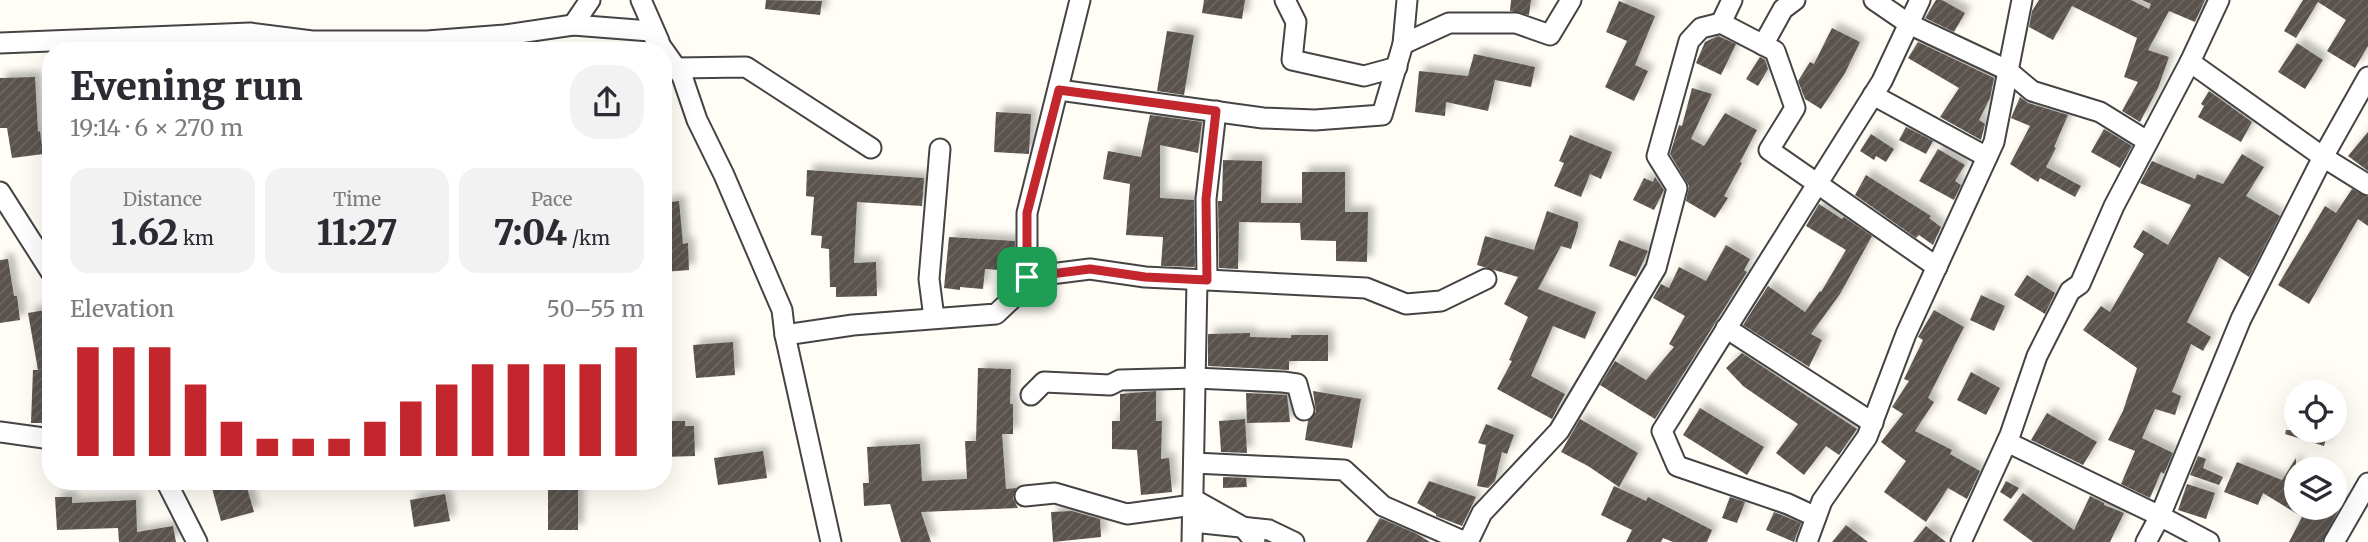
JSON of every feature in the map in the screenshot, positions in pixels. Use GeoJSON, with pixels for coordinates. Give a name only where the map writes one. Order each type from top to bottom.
{"type":"FeatureCollection","features":[{"type":"Feature","properties":{"kind":"street"},"geometry":{"type":"LineString","coordinates":[[573,24],[590,0]]}},
{"type":"Feature","properties":{"kind":"street"},"geometry":{"type":"LineString","coordinates":[[641,0],[659,42]]}},
{"type":"Feature","properties":{"kind":"street"},"geometry":{"type":"LineString","coordinates":[[785,335],[853,325],[996,314],[1014,297],[1027,277],[1027,213],[1080,0]]}},
{"type":"Feature","properties":{"kind":"street"},"geometry":{"type":"LineString","coordinates":[[1285,0],[1296,22],[1292,60],[1364,76],[1396,67]]}},
{"type":"Feature","properties":{"kind":"street"},"geometry":{"type":"LineString","coordinates":[[1059,90],[1263,118],[1315,120],[1382,115],[1403,44],[1407,0]]}},
{"type":"Feature","properties":{"kind":"street"},"geometry":{"type":"LineString","coordinates":[[1403,44],[1449,23],[1517,23],[1550,35],[1571,0]]}},
{"type":"Feature","properties":{"kind":"street"},"geometry":{"type":"LineString","coordinates":[[1721,23],[1732,0]]}},
{"type":"Feature","properties":{"kind":"street"},"geometry":{"type":"LineString","coordinates":[[1763,45],[1783,9],[1795,0]]}},
{"type":"Feature","properties":{"kind":"street"},"geometry":{"type":"LineString","coordinates":[[1874,0],[1909,24],[2007,69],[2032,91],[2101,112],[2147,141]]}},
{"type":"Feature","properties":{"kind":"street"},"geometry":{"type":"LineString","coordinates":[[1816,517],[1788,504],[1677,466],[1662,430],[1882,81],[1920,0]]}},
{"type":"Feature","properties":{"kind":"street"},"geometry":{"type":"LineString","coordinates":[[1807,542],[1822,501],[1867,437],[1906,334],[1994,142],[2022,0]]}},
{"type":"Feature","properties":{"kind":"street"},"geometry":{"type":"LineString","coordinates":[[1961,542],[2007,442],[2037,356],[2070,291],[2080,284],[2113,206],[2219,0]]}},
{"type":"Feature","properties":{"kind":"street"},"geometry":{"type":"LineString","coordinates":[[1194,463],[1343,470],[1383,506],[1466,542],[1482,513],[1559,431],[1656,268],[1677,188],[1657,156],[1689,41],[1701,28],[1721,23],[1775,51],[1795,108],[1769,150],[1937,267]]}},
{"type":"Feature","properties":{"kind":"street"},"geometry":{"type":"LineString","coordinates":[[472,42],[573,24],[650,30],[658,42]]}},
{"type":"Feature","properties":{"kind":"street"},"geometry":{"type":"LineString","coordinates":[[0,43],[250,33],[292,42]]}},
{"type":"Feature","properties":{"kind":"street"},"geometry":{"type":"LineString","coordinates":[[2189,62],[2323,157],[2368,185]]}},
{"type":"Feature","properties":{"kind":"street"},"geometry":{"type":"LineString","coordinates":[[672,63],[682,76],[696,120],[724,175],[782,310],[785,335],[831,542]]}},
{"type":"Feature","properties":{"kind":"street"},"geometry":{"type":"LineString","coordinates":[[676,68],[746,67],[871,148]]}},
{"type":"Feature","properties":{"kind":"street"},"geometry":{"type":"LineString","coordinates":[[2146,542],[2160,516],[2241,319],[2323,157],[2368,77]]}},
{"type":"Feature","properties":{"kind":"street"},"geometry":{"type":"LineString","coordinates":[[1873,95],[1987,157]]}},
{"type":"Feature","properties":{"kind":"street"},"geometry":{"type":"LineString","coordinates":[[1192,542],[1195,378],[1206,199],[1216,111]]}},
{"type":"Feature","properties":{"kind":"street"},"geometry":{"type":"LineString","coordinates":[[934,318],[929,279],[940,149]]}},
{"type":"Feature","properties":{"kind":"street"},"geometry":{"type":"LineString","coordinates":[[0,192],[42,258]]}},
{"type":"Feature","properties":{"kind":"street"},"geometry":{"type":"LineString","coordinates":[[1027,277],[1090,269],[1145,277],[1367,288],[1406,304],[1441,301],[1486,279]]}},
{"type":"Feature","properties":{"kind":"street"},"geometry":{"type":"LineString","coordinates":[[1726,328],[1872,423]]}},
{"type":"Feature","properties":{"kind":"street"},"geometry":{"type":"LineString","coordinates":[[1031,395],[1044,382],[1110,385],[1119,380],[1195,378],[1283,382],[1297,384],[1304,410]]}},
{"type":"Feature","properties":{"kind":"street"},"geometry":{"type":"LineString","coordinates":[[0,432],[42,438]]}},
{"type":"Feature","properties":{"kind":"street"},"geometry":{"type":"LineString","coordinates":[[2007,442],[2209,542]]}},
{"type":"Feature","properties":{"kind":"street"},"geometry":{"type":"LineString","coordinates":[[2334,542],[2368,483]]}},
{"type":"Feature","properties":{"kind":"street"},"geometry":{"type":"LineString","coordinates":[[171,490],[197,542]]}},
{"type":"Feature","properties":{"kind":"street"},"geometry":{"type":"LineString","coordinates":[[1025,496],[1055,493],[1127,514],[1193,509],[1249,535],[1269,530],[1294,542]]}},
{"type":"Feature","properties":{"kind":"building"},"geometry":{"type":"Polygon","coordinates":[[[766,0],[822,1],[820,15],[765,9],[766,0]]]}},
{"type":"Feature","properties":{"kind":"building"},"geometry":{"type":"Polygon","coordinates":[[[1204,0],[1245,0],[1242,19],[1202,13],[1204,0]]]}},
{"type":"Feature","properties":{"kind":"building"},"geometry":{"type":"Polygon","coordinates":[[[1511,0],[1531,0],[1529,15],[1510,11],[1511,0]]]}},
{"type":"Feature","properties":{"kind":"building"},"geometry":{"type":"Polygon","coordinates":[[[1936,0],[1942,0],[1965,13],[1954,32],[1925,18],[1936,0]]]}},
{"type":"Feature","properties":{"kind":"building"},"geometry":{"type":"Polygon","coordinates":[[[2039,0],[2131,0],[2149,9],[2151,4],[2142,0],[2205,0],[2195,22],[2169,11],[2148,50],[2169,57],[2158,88],[2140,122],[2122,111],[2138,82],[2124,77],[2137,38],[2072,6],[2053,40],[2029,27],[2032,11],[2039,0]]]}},
{"type":"Feature","properties":{"kind":"building"},"geometry":{"type":"Polygon","coordinates":[[[2303,0],[2368,0],[2368,46],[2355,68],[2327,51],[2346,20],[2318,2],[2296,38],[2284,31],[2303,0]]]}},
{"type":"Feature","properties":{"kind":"building"},"geometry":{"type":"Polygon","coordinates":[[[1619,1],[1655,16],[1635,65],[1648,71],[1634,101],[1605,87],[1627,41],[1606,32],[1619,1]]]}},
{"type":"Feature","properties":{"kind":"building"},"geometry":{"type":"Polygon","coordinates":[[[1832,28],[1860,42],[1845,73],[1821,109],[1805,99],[1798,81],[1810,62],[1814,64],[1832,28]]]}},
{"type":"Feature","properties":{"kind":"building"},"geometry":{"type":"Polygon","coordinates":[[[1167,31],[1194,35],[1184,95],[1157,91],[1167,31]]]}},
{"type":"Feature","properties":{"kind":"building"},"geometry":{"type":"Polygon","coordinates":[[[1718,36],[1736,44],[1721,75],[1696,63],[1705,42],[1718,36]]]}},
{"type":"Feature","properties":{"kind":"building"},"geometry":{"type":"Polygon","coordinates":[[[1918,42],[1994,78],[1990,98],[1979,120],[1985,124],[1981,140],[1940,117],[1959,88],[1908,58],[1918,42]]]}},
{"type":"Feature","properties":{"kind":"building"},"geometry":{"type":"Polygon","coordinates":[[[2297,43],[2323,60],[2305,89],[2278,72],[2297,43]]]}},
{"type":"Feature","properties":{"kind":"building"},"geometry":{"type":"Polygon","coordinates":[[[1474,54],[1535,67],[1531,87],[1495,80],[1488,111],[1446,102],[1445,116],[1415,112],[1419,71],[1468,76],[1474,54]]]}},
{"type":"Feature","properties":{"kind":"building"},"geometry":{"type":"Polygon","coordinates":[[[1760,57],[1765,60],[1768,69],[1758,86],[1746,79],[1760,57]]]}},
{"type":"Feature","properties":{"kind":"building"},"geometry":{"type":"Polygon","coordinates":[[[35,77],[42,154],[12,158],[7,128],[0,128],[0,78],[35,77]]]}},
{"type":"Feature","properties":{"kind":"building"},"geometry":{"type":"Polygon","coordinates":[[[1692,88],[1712,94],[1691,139],[1704,146],[1725,113],[1757,130],[1724,196],[1728,198],[1715,218],[1686,201],[1689,186],[1670,154],[1679,125],[1682,126],[1692,88]]]}},
{"type":"Feature","properties":{"kind":"building"},"geometry":{"type":"Polygon","coordinates":[[[2209,91],[2252,122],[2241,142],[2198,117],[2204,106],[2201,104],[2209,91]]]}},
{"type":"Feature","properties":{"kind":"building"},"geometry":{"type":"Polygon","coordinates":[[[2020,97],[2028,103],[2068,115],[2046,167],[2081,186],[2075,197],[2040,178],[2038,182],[2010,164],[2030,126],[2011,118],[2020,97]]]}},
{"type":"Feature","properties":{"kind":"building"},"geometry":{"type":"Polygon","coordinates":[[[996,112],[1031,114],[1029,154],[994,152],[996,112]]]}},
{"type":"Feature","properties":{"kind":"building"},"geometry":{"type":"Polygon","coordinates":[[[1150,115],[1202,122],[1198,153],[1160,145],[1160,198],[1194,200],[1195,267],[1161,266],[1163,237],[1126,235],[1130,184],[1103,179],[1108,151],[1141,157],[1150,115]]]}},
{"type":"Feature","properties":{"kind":"building"},"geometry":{"type":"Polygon","coordinates":[[[1906,127],[1933,141],[1926,154],[1899,140],[1906,127]]]}},
{"type":"Feature","properties":{"kind":"building"},"geometry":{"type":"Polygon","coordinates":[[[2104,129],[2132,146],[2120,168],[2091,152],[2104,129]]]}},
{"type":"Feature","properties":{"kind":"building"},"geometry":{"type":"Polygon","coordinates":[[[2368,132],[2368,171],[2348,156],[2368,132]]]}},
{"type":"Feature","properties":{"kind":"building"},"geometry":{"type":"Polygon","coordinates":[[[1871,134],[1894,149],[1886,162],[1876,156],[1874,160],[1860,151],[1871,134]]]}},
{"type":"Feature","properties":{"kind":"building"},"geometry":{"type":"Polygon","coordinates":[[[1570,135],[1612,152],[1601,179],[1590,174],[1581,197],[1554,186],[1564,163],[1559,161],[1570,135]]]}},
{"type":"Feature","properties":{"kind":"building"},"geometry":{"type":"Polygon","coordinates":[[[1938,149],[1965,165],[1955,181],[1961,185],[1954,200],[1919,181],[1938,149]]]}},
{"type":"Feature","properties":{"kind":"building"},"geometry":{"type":"Polygon","coordinates":[[[2242,154],[2264,167],[2246,196],[2280,216],[2249,277],[2219,257],[2187,322],[2211,337],[2203,351],[2191,344],[2172,392],[2181,396],[2175,415],[2155,409],[2142,438],[2173,453],[2150,498],[2121,484],[2135,451],[2108,440],[2123,411],[2137,368],[2083,330],[2101,306],[2110,312],[2144,254],[2133,247],[2143,230],[2168,245],[2191,205],[2140,183],[2152,161],[2195,179],[2197,174],[2223,184],[2242,154]]]}},
{"type":"Feature","properties":{"kind":"building"},"geometry":{"type":"Polygon","coordinates":[[[1223,160],[1262,161],[1261,203],[1302,203],[1302,172],[1345,172],[1345,212],[1368,212],[1367,262],[1336,261],[1336,241],[1301,240],[1300,223],[1239,222],[1238,269],[1219,268],[1218,201],[1222,201],[1223,160]]]}},
{"type":"Feature","properties":{"kind":"building"},"geometry":{"type":"Polygon","coordinates":[[[807,170],[924,178],[922,206],[857,202],[854,263],[876,262],[877,296],[836,297],[836,287],[830,287],[829,249],[821,248],[822,236],[811,235],[814,197],[806,196],[807,170]]]}},
{"type":"Feature","properties":{"kind":"building"},"geometry":{"type":"Polygon","coordinates":[[[1866,175],[1931,216],[1929,218],[1941,227],[1933,245],[1919,235],[1916,238],[1855,195],[1866,175]]]}},
{"type":"Feature","properties":{"kind":"building"},"geometry":{"type":"Polygon","coordinates":[[[1655,177],[1664,190],[1654,210],[1633,200],[1644,178],[1653,182],[1655,177]]]}},
{"type":"Feature","properties":{"kind":"building"},"geometry":{"type":"Polygon","coordinates":[[[2352,189],[2368,197],[2368,226],[2358,219],[2309,304],[2278,285],[2325,206],[2336,213],[2352,189]]]}},
{"type":"Feature","properties":{"kind":"building"},"geometry":{"type":"Polygon","coordinates":[[[679,201],[683,244],[688,243],[689,270],[672,271],[672,202],[679,201]]]}},
{"type":"Feature","properties":{"kind":"building"},"geometry":{"type":"Polygon","coordinates":[[[1819,204],[1872,236],[1840,294],[1811,334],[1822,340],[1809,367],[1743,325],[1768,286],[1805,312],[1821,292],[1846,250],[1806,226],[1819,204]]]}},
{"type":"Feature","properties":{"kind":"building"},"geometry":{"type":"Polygon","coordinates":[[[1547,211],[1578,222],[1578,227],[1571,249],[1561,246],[1538,289],[1596,312],[1585,339],[1553,326],[1531,376],[1565,394],[1552,419],[1497,389],[1512,361],[1509,360],[1528,317],[1504,304],[1518,277],[1477,265],[1485,236],[1534,250],[1547,211]]]}},
{"type":"Feature","properties":{"kind":"building"},"geometry":{"type":"Polygon","coordinates":[[[949,237],[1015,241],[1015,271],[985,269],[983,289],[944,288],[949,237]]]}},
{"type":"Feature","properties":{"kind":"building"},"geometry":{"type":"Polygon","coordinates":[[[1619,240],[1648,251],[1636,277],[1609,266],[1619,240]]]}},
{"type":"Feature","properties":{"kind":"building"},"geometry":{"type":"Polygon","coordinates":[[[1726,245],[1750,259],[1744,270],[1747,272],[1655,419],[1600,385],[1615,361],[1646,380],[1674,347],[1669,344],[1685,316],[1653,298],[1661,284],[1669,288],[1679,267],[1706,281],[1726,245]]]}},
{"type":"Feature","properties":{"kind":"building"},"geometry":{"type":"Polygon","coordinates":[[[8,259],[20,320],[0,323],[0,260],[8,259]]]}},
{"type":"Feature","properties":{"kind":"building"},"geometry":{"type":"Polygon","coordinates":[[[2027,275],[2055,293],[2045,314],[2014,295],[2027,275]]]}},
{"type":"Feature","properties":{"kind":"building"},"geometry":{"type":"Polygon","coordinates":[[[1981,295],[2005,306],[1994,331],[1970,320],[1981,295]]]}},
{"type":"Feature","properties":{"kind":"building"},"geometry":{"type":"Polygon","coordinates":[[[1934,310],[1964,327],[1928,398],[1934,402],[1915,431],[1952,450],[1950,454],[1980,471],[1967,499],[1948,488],[1926,522],[1884,492],[1906,461],[1881,442],[1903,414],[1892,407],[1909,381],[1904,379],[1923,340],[1918,337],[1934,310]]]}},
{"type":"Feature","properties":{"kind":"building"},"geometry":{"type":"Polygon","coordinates":[[[42,311],[42,423],[31,423],[33,370],[38,370],[28,313],[42,311]]]}},
{"type":"Feature","properties":{"kind":"building"},"geometry":{"type":"Polygon","coordinates":[[[1250,333],[1250,337],[1328,335],[1328,361],[1289,361],[1289,370],[1208,366],[1208,334],[1250,333]]]}},
{"type":"Feature","properties":{"kind":"building"},"geometry":{"type":"Polygon","coordinates":[[[733,342],[735,375],[696,378],[693,345],[733,342]]]}},
{"type":"Feature","properties":{"kind":"building"},"geometry":{"type":"Polygon","coordinates":[[[1742,353],[1857,429],[1839,455],[1826,446],[1804,475],[1776,453],[1798,424],[1743,386],[1726,368],[1742,353]]]}},
{"type":"Feature","properties":{"kind":"building"},"geometry":{"type":"Polygon","coordinates":[[[978,368],[1011,369],[1013,434],[1002,434],[1006,489],[1016,488],[1013,498],[1018,508],[921,512],[931,542],[901,542],[890,504],[864,506],[863,483],[869,483],[867,447],[920,444],[922,481],[967,479],[965,441],[976,441],[978,368]]]}},
{"type":"Feature","properties":{"kind":"building"},"geometry":{"type":"Polygon","coordinates":[[[1971,372],[2000,388],[1986,415],[1957,400],[1971,372]]]}},
{"type":"Feature","properties":{"kind":"building"},"geometry":{"type":"Polygon","coordinates":[[[1156,391],[1156,421],[1162,421],[1161,459],[1169,458],[1172,492],[1141,495],[1137,450],[1112,449],[1112,421],[1120,421],[1120,394],[1156,391]]]}},
{"type":"Feature","properties":{"kind":"building"},"geometry":{"type":"Polygon","coordinates":[[[1313,391],[1361,399],[1352,448],[1305,440],[1308,421],[1316,412],[1313,391]]]}},
{"type":"Feature","properties":{"kind":"building"},"geometry":{"type":"Polygon","coordinates":[[[1246,393],[1287,395],[1290,422],[1247,423],[1246,393]]]}},
{"type":"Feature","properties":{"kind":"building"},"geometry":{"type":"Polygon","coordinates":[[[1700,408],[1764,447],[1747,475],[1683,435],[1700,408]]]}},
{"type":"Feature","properties":{"kind":"building"},"geometry":{"type":"Polygon","coordinates":[[[2047,413],[2097,442],[2083,465],[2031,440],[2047,413]]]}},
{"type":"Feature","properties":{"kind":"building"},"geometry":{"type":"Polygon","coordinates":[[[1245,419],[1247,453],[1221,452],[1219,421],[1245,419]]]}},
{"type":"Feature","properties":{"kind":"building"},"geometry":{"type":"Polygon","coordinates":[[[1580,419],[1638,453],[1619,487],[1561,452],[1580,419]]]}},
{"type":"Feature","properties":{"kind":"building"},"geometry":{"type":"Polygon","coordinates":[[[672,421],[685,421],[685,426],[694,426],[695,456],[672,457],[672,421]]]}},
{"type":"Feature","properties":{"kind":"building"},"geometry":{"type":"Polygon","coordinates":[[[1486,424],[1514,435],[1507,454],[1502,452],[1495,481],[1488,488],[1477,486],[1486,445],[1478,443],[1486,424]]]}},
{"type":"Feature","properties":{"kind":"building"},"geometry":{"type":"Polygon","coordinates":[[[763,451],[767,478],[718,485],[714,458],[763,451]]]}},
{"type":"Feature","properties":{"kind":"building"},"geometry":{"type":"Polygon","coordinates":[[[2198,456],[2206,459],[2203,468],[2223,477],[2219,485],[2190,475],[2198,456]]]}},
{"type":"Feature","properties":{"kind":"building"},"geometry":{"type":"Polygon","coordinates":[[[2237,462],[2282,480],[2284,477],[2284,506],[2263,493],[2258,505],[2224,492],[2237,462]]]}},
{"type":"Feature","properties":{"kind":"building"},"geometry":{"type":"Polygon","coordinates":[[[1223,477],[1246,478],[1247,487],[1223,488],[1223,477]]]}},
{"type":"Feature","properties":{"kind":"building"},"geometry":{"type":"Polygon","coordinates":[[[1429,481],[1476,497],[1462,526],[1436,516],[1417,503],[1429,481]]]}},
{"type":"Feature","properties":{"kind":"building"},"geometry":{"type":"Polygon","coordinates":[[[2006,481],[2019,488],[2011,499],[2000,492],[2006,481]]]}},
{"type":"Feature","properties":{"kind":"building"},"geometry":{"type":"Polygon","coordinates":[[[2187,484],[2215,493],[2206,519],[2178,510],[2187,484]]]}},
{"type":"Feature","properties":{"kind":"building"},"geometry":{"type":"Polygon","coordinates":[[[1614,486],[1646,501],[1648,497],[1712,530],[1707,542],[1673,542],[1663,538],[1661,542],[1626,542],[1632,530],[1601,515],[1614,486]]]}},
{"type":"Feature","properties":{"kind":"building"},"geometry":{"type":"Polygon","coordinates":[[[212,490],[248,490],[254,512],[221,521],[212,490]]]}},
{"type":"Feature","properties":{"kind":"building"},"geometry":{"type":"Polygon","coordinates":[[[548,490],[578,490],[578,530],[548,530],[548,490]]]}},
{"type":"Feature","properties":{"kind":"building"},"geometry":{"type":"Polygon","coordinates":[[[2023,493],[2074,530],[2090,496],[2124,513],[2110,542],[2033,542],[2003,520],[2023,493]]]}},
{"type":"Feature","properties":{"kind":"building"},"geometry":{"type":"Polygon","coordinates":[[[445,494],[450,521],[414,527],[410,500],[445,494]]]}},
{"type":"Feature","properties":{"kind":"building"},"geometry":{"type":"Polygon","coordinates":[[[55,497],[72,497],[72,503],[136,500],[137,532],[173,526],[176,542],[119,542],[118,528],[57,530],[55,497]]]}},
{"type":"Feature","properties":{"kind":"building"},"geometry":{"type":"Polygon","coordinates":[[[1730,497],[1745,502],[1737,523],[1722,518],[1730,497]]]}},
{"type":"Feature","properties":{"kind":"building"},"geometry":{"type":"Polygon","coordinates":[[[1072,511],[1100,519],[1101,537],[1053,542],[1051,512],[1072,511]]]}},
{"type":"Feature","properties":{"kind":"building"},"geometry":{"type":"Polygon","coordinates":[[[1774,512],[1801,523],[1794,542],[1766,530],[1774,512]]]}},
{"type":"Feature","properties":{"kind":"building"},"geometry":{"type":"Polygon","coordinates":[[[1380,518],[1417,534],[1430,542],[1366,542],[1380,518]]]}},
{"type":"Feature","properties":{"kind":"building"},"geometry":{"type":"Polygon","coordinates":[[[2300,520],[2333,520],[2322,542],[2289,542],[2300,520]]]}},
{"type":"Feature","properties":{"kind":"building"},"geometry":{"type":"Polygon","coordinates":[[[1846,525],[1868,542],[1832,542],[1846,525]]]}},
{"type":"Feature","properties":{"kind":"building"},"geometry":{"type":"Polygon","coordinates":[[[1926,526],[1946,542],[1913,542],[1926,526]]]}},
{"type":"Feature","properties":{"kind":"route"},"geometry":{"type":"LineString","coordinates":[[1059,90],[1216,111],[1206,199],[1207,280],[1145,277],[1090,269],[1027,277],[1027,213],[1059,90]]}}]}
